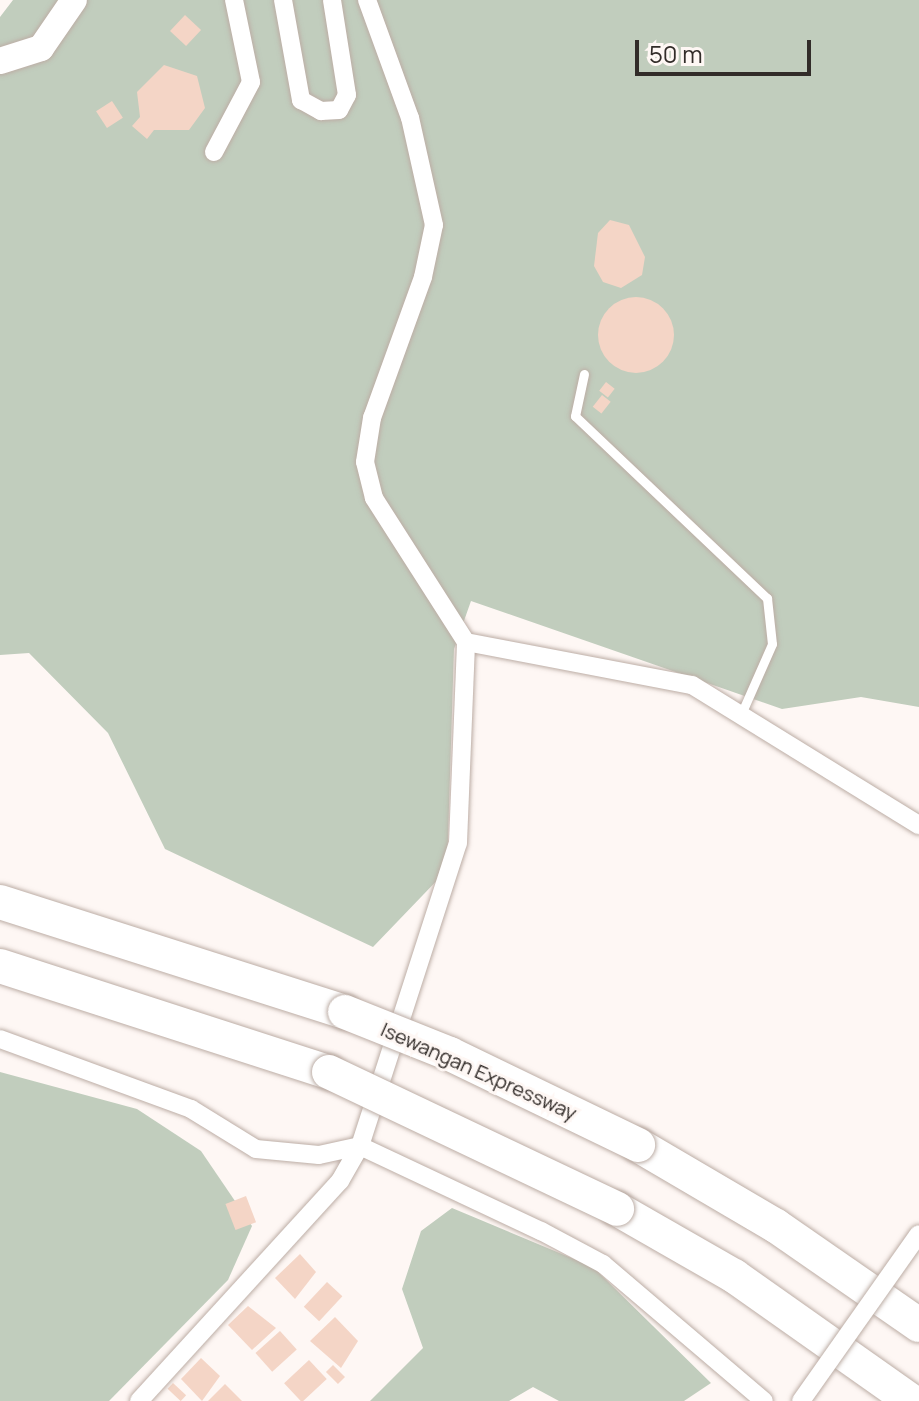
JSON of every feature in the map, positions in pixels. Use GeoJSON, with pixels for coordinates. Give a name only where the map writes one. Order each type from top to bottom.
{"type":"FeatureCollection","features":[{"type":"Feature","properties":{"kind":"highway","name":"Isewangan Expressway"},"geometry":{"type":"LineString","coordinates":[[0,902],[345,1012],[450,1054],[638,1145],[776,1226],[919,1325]]}},
{"type":"Feature","properties":{"kind":"highway"},"geometry":{"type":"LineString","coordinates":[[0,966],[329,1072],[617,1209],[734,1276],[911,1401]]}},
{"type":"Feature","properties":{"kind":"street"},"geometry":{"type":"LineString","coordinates":[[0,61],[41,48],[74,0]]}},
{"type":"Feature","properties":{"kind":"street"},"geometry":{"type":"LineString","coordinates":[[214,152],[251,82],[234,0]]}},
{"type":"Feature","properties":{"kind":"street"},"geometry":{"type":"LineString","coordinates":[[283,0],[301,100],[321,111],[339,110],[347,95],[332,0]]}},
{"type":"Feature","properties":{"kind":"street"},"geometry":{"type":"LineString","coordinates":[[139,1401],[312,1220],[360,1146],[458,843],[466,642],[374,498],[365,462],[372,418],[423,277],[434,225],[414,132],[367,0]]}},
{"type":"Feature","properties":{"kind":"street"},"geometry":{"type":"LineString","coordinates":[[466,642],[692,685],[742,712],[919,825]]}},
{"type":"Feature","properties":{"kind":"street"},"geometry":{"type":"LineString","coordinates":[[0,1039],[191,1109],[256,1149],[319,1155],[360,1146],[603,1264],[764,1401]]}},
{"type":"Feature","properties":{"kind":"street"},"geometry":{"type":"LineString","coordinates":[[801,1401],[919,1234]]}},
{"type":"Feature","properties":{"kind":"lane"},"geometry":{"type":"LineString","coordinates":[[584,374],[575,416],[767,598],[772,644],[742,712]]}},
{"type":"Feature","properties":{"kind":"green space"},"geometry":{"type":"Polygon","coordinates":[[[13,0],[919,0],[919,707],[861,697],[782,709],[471,601],[454,649],[447,870],[373,947],[165,849],[108,733],[29,653],[0,655],[0,17],[13,0]]]}},
{"type":"Feature","properties":{"kind":"green space"},"geometry":{"type":"Polygon","coordinates":[[[0,1072],[137,1109],[201,1151],[252,1226],[228,1280],[109,1401],[0,1401],[0,1072]]]}},
{"type":"Feature","properties":{"kind":"green space"},"geometry":{"type":"Polygon","coordinates":[[[452,1208],[593,1267],[711,1383],[684,1401],[559,1401],[533,1387],[509,1401],[370,1401],[423,1348],[402,1289],[421,1231],[452,1208]]]}},
{"type":"Feature","properties":{"kind":"building"},"geometry":{"type":"Polygon","coordinates":[[[185,15],[201,30],[186,46],[170,31],[185,15]]]}},
{"type":"Feature","properties":{"kind":"building"},"geometry":{"type":"Polygon","coordinates":[[[164,65],[197,76],[205,108],[189,130],[154,130],[147,139],[132,126],[140,117],[137,92],[164,65]]]}},
{"type":"Feature","properties":{"kind":"building"},"geometry":{"type":"Polygon","coordinates":[[[112,101],[123,118],[107,128],[96,111],[112,101]]]}},
{"type":"Feature","properties":{"kind":"building"},"geometry":{"type":"Polygon","coordinates":[[[610,220],[629,225],[645,257],[642,275],[621,288],[603,282],[594,266],[598,233],[610,220]]]}},
{"type":"Feature","properties":{"kind":"building"},"geometry":{"type":"Polygon","coordinates":[[[636,297],[650,300],[663,308],[671,321],[674,335],[671,349],[663,362],[650,370],[636,373],[622,370],[609,362],[601,349],[598,335],[601,321],[609,308],[622,300],[636,297]]]}},
{"type":"Feature","properties":{"kind":"building"},"geometry":{"type":"Polygon","coordinates":[[[606,382],[615,389],[608,397],[599,391],[606,382]]]}},
{"type":"Feature","properties":{"kind":"building"},"geometry":{"type":"Polygon","coordinates":[[[602,395],[611,402],[601,414],[593,407],[602,395]]]}},
{"type":"Feature","properties":{"kind":"building"},"geometry":{"type":"Polygon","coordinates":[[[246,1196],[256,1222],[235,1230],[225,1204],[246,1196]]]}},
{"type":"Feature","properties":{"kind":"building"},"geometry":{"type":"Polygon","coordinates":[[[300,1254],[316,1272],[295,1299],[275,1278],[300,1254]]]}},
{"type":"Feature","properties":{"kind":"building"},"geometry":{"type":"Polygon","coordinates":[[[327,1282],[342,1296],[319,1321],[304,1307],[327,1282]]]}},
{"type":"Feature","properties":{"kind":"building"},"geometry":{"type":"Polygon","coordinates":[[[248,1306],[276,1328],[252,1350],[228,1325],[248,1306]]]}},
{"type":"Feature","properties":{"kind":"building"},"geometry":{"type":"Polygon","coordinates":[[[335,1317],[358,1341],[341,1368],[310,1341],[335,1317]]]}},
{"type":"Feature","properties":{"kind":"building"},"geometry":{"type":"Polygon","coordinates":[[[280,1331],[297,1350],[272,1372],[255,1353],[280,1331]]]}},
{"type":"Feature","properties":{"kind":"building"},"geometry":{"type":"Polygon","coordinates":[[[201,1358],[220,1376],[202,1401],[181,1379],[201,1358]]]}},
{"type":"Feature","properties":{"kind":"building"},"geometry":{"type":"Polygon","coordinates":[[[309,1360],[327,1379],[303,1401],[284,1383],[309,1360]]]}},
{"type":"Feature","properties":{"kind":"building"},"geometry":{"type":"Polygon","coordinates":[[[333,1365],[345,1377],[338,1384],[326,1372],[333,1365]]]}},
{"type":"Feature","properties":{"kind":"building"},"geometry":{"type":"Polygon","coordinates":[[[173,1383],[186,1395],[181,1401],[168,1389],[173,1383]]]}},
{"type":"Feature","properties":{"kind":"building"},"geometry":{"type":"Polygon","coordinates":[[[225,1384],[242,1401],[208,1401],[225,1384]]]}}]}
